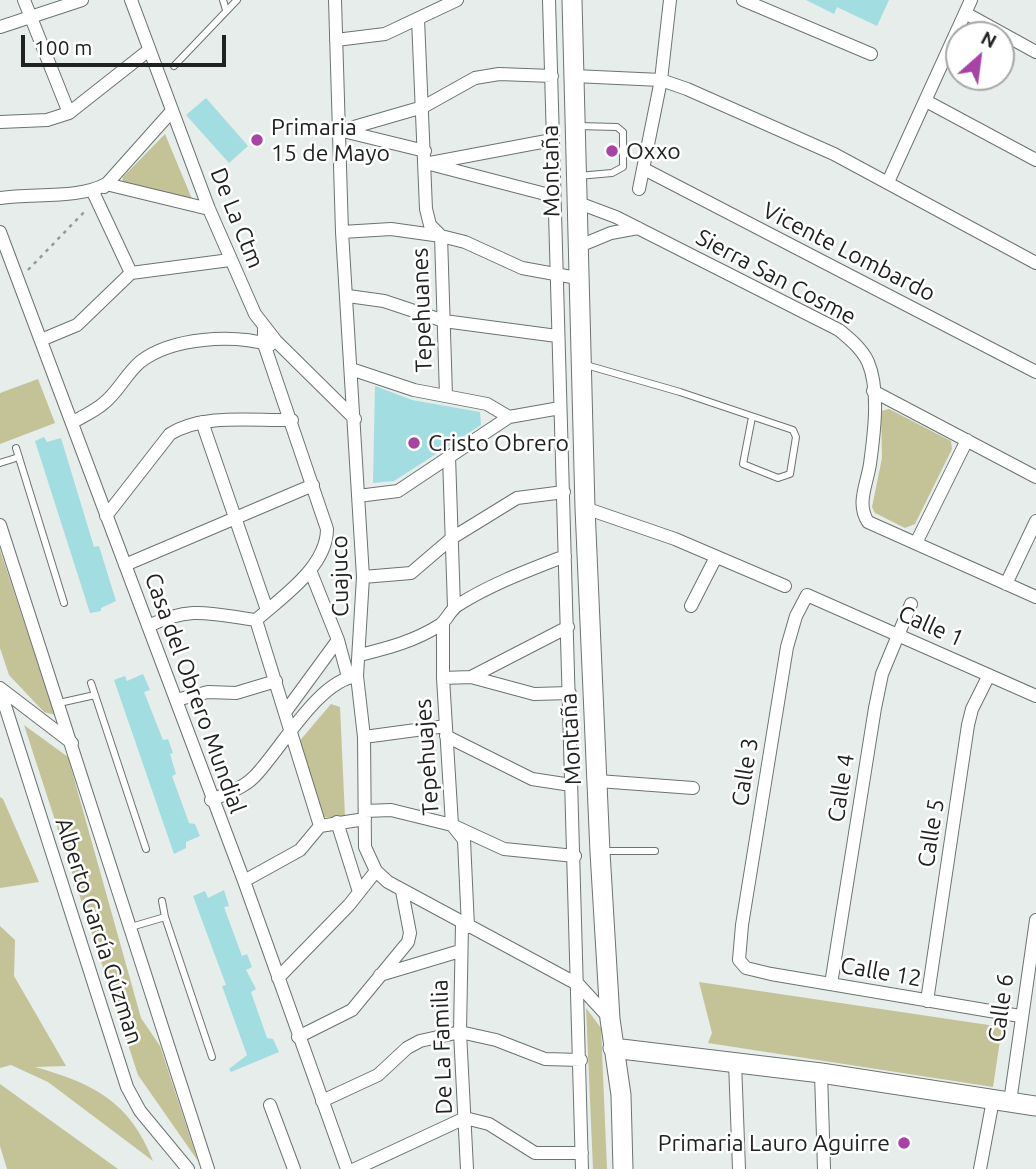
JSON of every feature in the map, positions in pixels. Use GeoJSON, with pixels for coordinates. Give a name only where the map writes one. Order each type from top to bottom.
{"type":"FeatureCollection","features":[{"type":"Feature","properties":{"kind":"main road","name":"Montaña"},"geometry":{"type":"LineString","coordinates":[[572,0],[584,508],[600,852],[610,1019],[621,1095],[623,1169]]}},
{"type":"Feature","properties":{"kind":"main road"},"geometry":{"type":"LineString","coordinates":[[613,1048],[821,1073],[1036,1106]]}},
{"type":"Feature","properties":{"kind":"street"},"geometry":{"type":"LineString","coordinates":[[24,0],[69,113]]}},
{"type":"Feature","properties":{"kind":"street"},"geometry":{"type":"LineString","coordinates":[[0,27],[82,0]]}},
{"type":"Feature","properties":{"kind":"street","name":"De La Ctm"},"geometry":{"type":"LineString","coordinates":[[131,0],[209,209],[230,260],[264,329],[355,419]]}},
{"type":"Feature","properties":{"kind":"street","name":"Cuajuco"},"geometry":{"type":"LineString","coordinates":[[335,0],[342,232],[348,296],[363,577],[360,655],[352,677],[363,737],[365,847],[376,871]]}},
{"type":"Feature","properties":{"kind":"street"},"geometry":{"type":"LineString","coordinates":[[335,40],[385,34],[418,19],[433,6],[457,0]]}},
{"type":"Feature","properties":{"kind":"street","name":"Montaña"},"geometry":{"type":"LineString","coordinates":[[549,0],[555,275],[565,492],[571,785],[579,985]]}},
{"type":"Feature","properties":{"kind":"street"},"geometry":{"type":"LineString","coordinates":[[639,189],[661,80],[670,0]]}},
{"type":"Feature","properties":{"kind":"street"},"geometry":{"type":"LineString","coordinates":[[743,0],[871,54]]}},
{"type":"Feature","properties":{"kind":"street"},"geometry":{"type":"LineString","coordinates":[[888,182],[971,0]]}},
{"type":"Feature","properties":{"kind":"street"},"geometry":{"type":"LineString","coordinates":[[965,13],[1036,52]]}},
{"type":"Feature","properties":{"kind":"street","name":"Tepehuanes"},"geometry":{"type":"LineString","coordinates":[[418,19],[426,157],[426,209],[429,225],[441,236],[446,396]]}},
{"type":"Feature","properties":{"kind":"street"},"geometry":{"type":"LineString","coordinates":[[0,122],[47,120],[69,113],[149,50]]}},
{"type":"Feature","properties":{"kind":"street"},"geometry":{"type":"LineString","coordinates":[[340,131],[423,107],[475,78],[499,74],[552,76]]}},
{"type":"Feature","properties":{"kind":"street"},"geometry":{"type":"LineString","coordinates":[[574,76],[661,80],[834,154],[1036,263]]}},
{"type":"Feature","properties":{"kind":"street"},"geometry":{"type":"LineString","coordinates":[[926,101],[1036,160]]}},
{"type":"Feature","properties":{"kind":"street"},"geometry":{"type":"LineString","coordinates":[[0,198],[26,194],[96,194],[172,112]]}},
{"type":"Feature","properties":{"kind":"street"},"geometry":{"type":"LineString","coordinates":[[340,131],[553,196]]}},
{"type":"Feature","properties":{"kind":"street"},"geometry":{"type":"LineString","coordinates":[[426,157],[552,140]]}},
{"type":"Feature","properties":{"kind":"street","name":"Vicente Lombardo"},"geometry":{"type":"LineString","coordinates":[[644,169],[1036,372]]}},
{"type":"Feature","properties":{"kind":"street"},"geometry":{"type":"LineString","coordinates":[[106,184],[209,209]]}},
{"type":"Feature","properties":{"kind":"street"},"geometry":{"type":"LineString","coordinates":[[96,194],[131,273]]}},
{"type":"Feature","properties":{"kind":"street","name":"Sierra San Cosme"},"geometry":{"type":"LineString","coordinates":[[576,202],[639,228],[839,330],[868,363],[873,391],[870,463],[862,504],[863,514],[876,526],[916,543]]}},
{"type":"Feature","properties":{"kind":"street"},"geometry":{"type":"LineString","coordinates":[[577,247],[611,233],[639,228]]}},
{"type":"Feature","properties":{"kind":"street"},"geometry":{"type":"LineString","coordinates":[[342,232],[391,229],[441,236],[465,242],[522,268],[577,278]]}},
{"type":"Feature","properties":{"kind":"street","name":"Casa del Obrero Mundial"},"geometry":{"type":"LineString","coordinates":[[0,232],[211,800],[244,881],[347,1169]]}},
{"type":"Feature","properties":{"kind":"street"},"geometry":{"type":"LineString","coordinates":[[41,340],[77,325],[131,273],[230,260]]}},
{"type":"Feature","properties":{"kind":"street"},"geometry":{"type":"LineString","coordinates":[[0,271],[17,279]]}},
{"type":"Feature","properties":{"kind":"street"},"geometry":{"type":"LineString","coordinates":[[348,296],[384,301],[444,321],[557,336]]}},
{"type":"Feature","properties":{"kind":"street"},"geometry":{"type":"LineString","coordinates":[[148,626],[176,613],[189,611],[256,620],[310,570],[327,539],[292,420],[264,344],[264,329]]}},
{"type":"Feature","properties":{"kind":"street"},"geometry":{"type":"LineString","coordinates":[[72,423],[105,402],[141,361],[160,351],[201,341],[264,344],[285,350]]}},
{"type":"Feature","properties":{"kind":"street"},"geometry":{"type":"LineString","coordinates":[[351,369],[414,390],[487,404],[509,417]]}},
{"type":"Feature","properties":{"kind":"street"},"geometry":{"type":"LineString","coordinates":[[873,391],[1036,477]]}},
{"type":"Feature","properties":{"kind":"street"},"geometry":{"type":"LineString","coordinates":[[358,496],[398,491],[509,417],[560,408]]}},
{"type":"Feature","properties":{"kind":"street"},"geometry":{"type":"LineString","coordinates":[[106,516],[170,433],[183,426],[202,422],[292,420]]}},
{"type":"Feature","properties":{"kind":"street"},"geometry":{"type":"LineString","coordinates":[[202,422],[267,610]]}},
{"type":"Feature","properties":{"kind":"street"},"geometry":{"type":"LineString","coordinates":[[967,440],[916,543],[1036,597]]}},
{"type":"Feature","properties":{"kind":"street"},"geometry":{"type":"LineString","coordinates":[[449,456],[454,607]]}},
{"type":"Feature","properties":{"kind":"street"},"geometry":{"type":"LineString","coordinates":[[563,461],[583,461]]}},
{"type":"Feature","properties":{"kind":"street"},"geometry":{"type":"LineString","coordinates":[[125,565],[234,516],[313,485]]}},
{"type":"Feature","properties":{"kind":"street"},"geometry":{"type":"LineString","coordinates":[[363,577],[411,573],[452,538],[517,498],[565,492]]}},
{"type":"Feature","properties":{"kind":"street"},"geometry":{"type":"LineString","coordinates":[[584,508],[785,586]]}},
{"type":"Feature","properties":{"kind":"street"},"geometry":{"type":"LineString","coordinates":[[1006,584],[1036,521]]}},
{"type":"Feature","properties":{"kind":"street","name":"Alberto García Gúzman"},"geometry":{"type":"LineString","coordinates":[[0,524],[208,1169]]}},
{"type":"Feature","properties":{"kind":"street"},"geometry":{"type":"LineString","coordinates":[[360,655],[401,645],[443,623],[454,607],[526,571],[565,556]]}},
{"type":"Feature","properties":{"kind":"street"},"geometry":{"type":"LineString","coordinates":[[691,606],[716,557]]}},
{"type":"Feature","properties":{"kind":"street"},"geometry":{"type":"LineString","coordinates":[[211,800],[253,778],[290,731],[333,686],[352,677],[310,570]]}},
{"type":"Feature","properties":{"kind":"street","name":"Calle 1"},"geometry":{"type":"LineString","coordinates":[[807,595],[1036,696]]}},
{"type":"Feature","properties":{"kind":"street","name":"Calle 3"},"geometry":{"type":"LineString","coordinates":[[739,960],[742,925],[787,647],[796,616],[807,595]]}},
{"type":"Feature","properties":{"kind":"street","name":"Calle 4"},"geometry":{"type":"LineString","coordinates":[[831,985],[882,674],[911,604]]}},
{"type":"Feature","properties":{"kind":"street"},"geometry":{"type":"LineString","coordinates":[[256,620],[320,826]]}},
{"type":"Feature","properties":{"kind":"street","name":"Tepehuajes"},"geometry":{"type":"LineString","coordinates":[[443,623],[443,678],[452,825],[464,840],[465,926]]}},
{"type":"Feature","properties":{"kind":"street"},"geometry":{"type":"LineString","coordinates":[[471,677],[568,627]]}},
{"type":"Feature","properties":{"kind":"street"},"geometry":{"type":"LineString","coordinates":[[286,711],[338,640]]}},
{"type":"Feature","properties":{"kind":"street","name":"Calle 5"},"geometry":{"type":"LineString","coordinates":[[928,1001],[968,725],[972,709],[989,675]]}},
{"type":"Feature","properties":{"kind":"street"},"geometry":{"type":"LineString","coordinates":[[443,678],[471,677],[534,694],[570,693]]}},
{"type":"Feature","properties":{"kind":"street"},"geometry":{"type":"LineString","coordinates":[[176,700],[208,692],[236,693],[276,681]]}},
{"type":"Feature","properties":{"kind":"street","name":"Alberto García Gúzman"},"geometry":{"type":"LineString","coordinates":[[0,689],[72,743]]}},
{"type":"Feature","properties":{"kind":"street","name":"Alberto García Gúzman"},"geometry":{"type":"LineString","coordinates":[[0,689],[127,1087],[140,1111],[188,1169]]}},
{"type":"Feature","properties":{"kind":"street"},"geometry":{"type":"LineString","coordinates":[[363,737],[446,731],[532,779],[571,785]]}},
{"type":"Feature","properties":{"kind":"street"},"geometry":{"type":"LineString","coordinates":[[598,781],[693,788]]}},
{"type":"Feature","properties":{"kind":"street"},"geometry":{"type":"LineString","coordinates":[[244,881],[300,850],[320,826],[391,810],[452,825],[504,849],[575,856]]}},
{"type":"Feature","properties":{"kind":"street"},"geometry":{"type":"LineString","coordinates":[[337,822],[359,892]]}},
{"type":"Feature","properties":{"kind":"street"},"geometry":{"type":"LineString","coordinates":[[278,978],[349,905],[376,871],[402,891],[579,985],[610,1019]]}},
{"type":"Feature","properties":{"kind":"street"},"geometry":{"type":"LineString","coordinates":[[298,1037],[352,1010],[408,942],[410,933],[402,891]]}},
{"type":"Feature","properties":{"kind":"street","name":"Calle 6"},"geometry":{"type":"LineString","coordinates":[[980,1169],[1001,1101],[1020,1016],[1036,920]]}},
{"type":"Feature","properties":{"kind":"street","name":"De La Familia"},"geometry":{"type":"LineString","coordinates":[[465,926],[460,951],[460,1032],[467,1169]]}},
{"type":"Feature","properties":{"kind":"street"},"geometry":{"type":"LineString","coordinates":[[379,975],[460,951]]}},
{"type":"Feature","properties":{"kind":"street","name":"Calle 12"},"geometry":{"type":"LineString","coordinates":[[739,960],[741,965],[755,971],[1020,1016]]}},
{"type":"Feature","properties":{"kind":"street"},"geometry":{"type":"LineString","coordinates":[[579,985],[582,1169]]}},
{"type":"Feature","properties":{"kind":"street"},"geometry":{"type":"LineString","coordinates":[[322,1101],[378,1075],[407,1048],[420,1041],[460,1032],[496,1040],[545,1059],[581,1060]]}},
{"type":"Feature","properties":{"kind":"street"},"geometry":{"type":"LineString","coordinates":[[735,1062],[738,1169]]}},
{"type":"Feature","properties":{"kind":"street"},"geometry":{"type":"LineString","coordinates":[[821,1073],[824,1169]]}},
{"type":"Feature","properties":{"kind":"street"},"geometry":{"type":"LineString","coordinates":[[270,1105],[294,1169]]}},
{"type":"Feature","properties":{"kind":"street"},"geometry":{"type":"LineString","coordinates":[[355,1169],[465,1118],[489,1124],[535,1153],[582,1153]]}},
{"type":"Feature","properties":{"kind":"lane"},"geometry":{"type":"LineString","coordinates":[[222,0],[226,10]]}},
{"type":"Feature","properties":{"kind":"lane"},"geometry":{"type":"LineString","coordinates":[[174,66],[237,0]]}},
{"type":"Feature","properties":{"kind":"lane"},"geometry":{"type":"LineString","coordinates":[[575,125],[617,127],[623,132],[625,150],[623,167],[612,173],[576,176]]}},
{"type":"Feature","properties":{"kind":"lane"},"geometry":{"type":"LineString","coordinates":[[580,364],[680,392],[793,430],[796,438],[790,474],[778,478],[743,464],[752,417]]}},
{"type":"Feature","properties":{"kind":"lane"},"geometry":{"type":"LineString","coordinates":[[16,448],[64,603]]}},
{"type":"Feature","properties":{"kind":"lane"},"geometry":{"type":"LineString","coordinates":[[0,463],[19,457]]}},
{"type":"Feature","properties":{"kind":"lane"},"geometry":{"type":"LineString","coordinates":[[91,683],[146,849]]}},
{"type":"Feature","properties":{"kind":"lane"},"geometry":{"type":"LineString","coordinates":[[59,703],[95,695]]}},
{"type":"Feature","properties":{"kind":"lane"},"geometry":{"type":"LineString","coordinates":[[600,852],[655,851]]}},
{"type":"Feature","properties":{"kind":"lane"},"geometry":{"type":"LineString","coordinates":[[162,901],[212,1057]]}},
{"type":"Feature","properties":{"kind":"lane"},"geometry":{"type":"LineString","coordinates":[[131,927],[165,917]]}},
{"type":"Feature","properties":{"kind":"path"},"geometry":{"type":"LineString","coordinates":[[17,279],[44,256],[96,194]]}},
{"type":"Feature","properties":{"kind":"shaded area"},"geometry":{"type":"Polygon","coordinates":[[[165,134],[192,199],[122,187],[123,177],[165,134]]]}},
{"type":"Feature","properties":{"kind":"shaded area"},"geometry":{"type":"Polygon","coordinates":[[[38,379],[55,423],[0,444],[0,393],[38,379]]]}},
{"type":"Feature","properties":{"kind":"shaded area"},"geometry":{"type":"Polygon","coordinates":[[[889,409],[951,441],[952,449],[915,524],[905,528],[875,513],[872,507],[882,458],[881,411],[889,409]]]}},
{"type":"Feature","properties":{"kind":"shaded area"},"geometry":{"type":"Polygon","coordinates":[[[0,550],[55,715],[44,712],[9,675],[0,648],[0,550]]]}},
{"type":"Feature","properties":{"kind":"shaded area"},"geometry":{"type":"Polygon","coordinates":[[[331,704],[340,707],[345,817],[322,817],[297,744],[331,704]]]}},
{"type":"Feature","properties":{"kind":"shaded area"},"geometry":{"type":"Polygon","coordinates":[[[24,725],[68,757],[141,1018],[160,1046],[198,1161],[138,1075],[24,725]]]}},
{"type":"Feature","properties":{"kind":"shaded area"},"geometry":{"type":"Polygon","coordinates":[[[0,797],[3,799],[39,882],[0,888],[0,797]]]}},
{"type":"Feature","properties":{"kind":"shaded area"},"geometry":{"type":"Polygon","coordinates":[[[0,926],[15,940],[14,976],[66,1066],[35,1067],[91,1088],[121,1109],[144,1140],[153,1161],[48,1082],[11,1065],[0,1068],[0,926]]]}},
{"type":"Feature","properties":{"kind":"shaded area"},"geometry":{"type":"Polygon","coordinates":[[[699,982],[1002,1027],[993,1087],[708,1043],[712,1033],[699,982]]]}},
{"type":"Feature","properties":{"kind":"shaded area"},"geometry":{"type":"Polygon","coordinates":[[[586,1008],[601,1028],[607,1169],[593,1169],[586,1008]]]}},
{"type":"Feature","properties":{"kind":"shaded area"},"geometry":{"type":"Polygon","coordinates":[[[0,1084],[118,1169],[7,1169],[0,1146],[0,1084]]]}},
{"type":"Feature","properties":{"kind":"building"},"geometry":{"type":"Polygon","coordinates":[[[806,0],[889,0],[877,26],[837,7],[834,14],[806,0]]]}},
{"type":"Feature","properties":{"kind":"building"},"geometry":{"type":"Polygon","coordinates":[[[206,98],[248,146],[229,163],[186,115],[206,98]]]}},
{"type":"Feature","properties":{"kind":"building","name":"Cristo Obrero"},"geometry":{"type":"Polygon","coordinates":[[[375,386],[412,400],[480,412],[481,425],[394,481],[373,483],[375,386]]]}},
{"type":"Feature","properties":{"kind":"building"},"geometry":{"type":"Polygon","coordinates":[[[44,437],[47,442],[61,438],[94,547],[99,546],[116,601],[101,608],[101,611],[90,613],[35,441],[44,437]]]}},
{"type":"Feature","properties":{"kind":"building"},"geometry":{"type":"Polygon","coordinates":[[[143,674],[150,690],[144,692],[163,740],[168,739],[173,753],[170,754],[176,774],[172,776],[189,823],[195,824],[200,836],[186,842],[186,848],[174,854],[114,680],[125,676],[127,681],[143,674]]]}},
{"type":"Feature","properties":{"kind":"building"},"geometry":{"type":"Polygon","coordinates":[[[224,890],[229,906],[224,907],[242,956],[247,954],[252,967],[246,970],[256,989],[251,992],[267,1038],[273,1039],[279,1052],[231,1072],[229,1069],[247,1055],[222,986],[226,985],[193,896],[205,891],[208,898],[224,890]]]}},
{"type":"Feature","properties":{"kind":"place","name":"Primaria 15 de Mayo"},"geometry":{"type":"Point","coordinates":[257,140]}},
{"type":"Feature","properties":{"kind":"place","name":"Oxxo"},"geometry":{"type":"Point","coordinates":[612,151]}},
{"type":"Feature","properties":{"kind":"place","name":"Cristo Obrero"},"geometry":{"type":"Point","coordinates":[414,443]}},
{"type":"Feature","properties":{"kind":"place","name":"Primaria Lauro Aguirre"},"geometry":{"type":"Point","coordinates":[904,1143]}}]}
